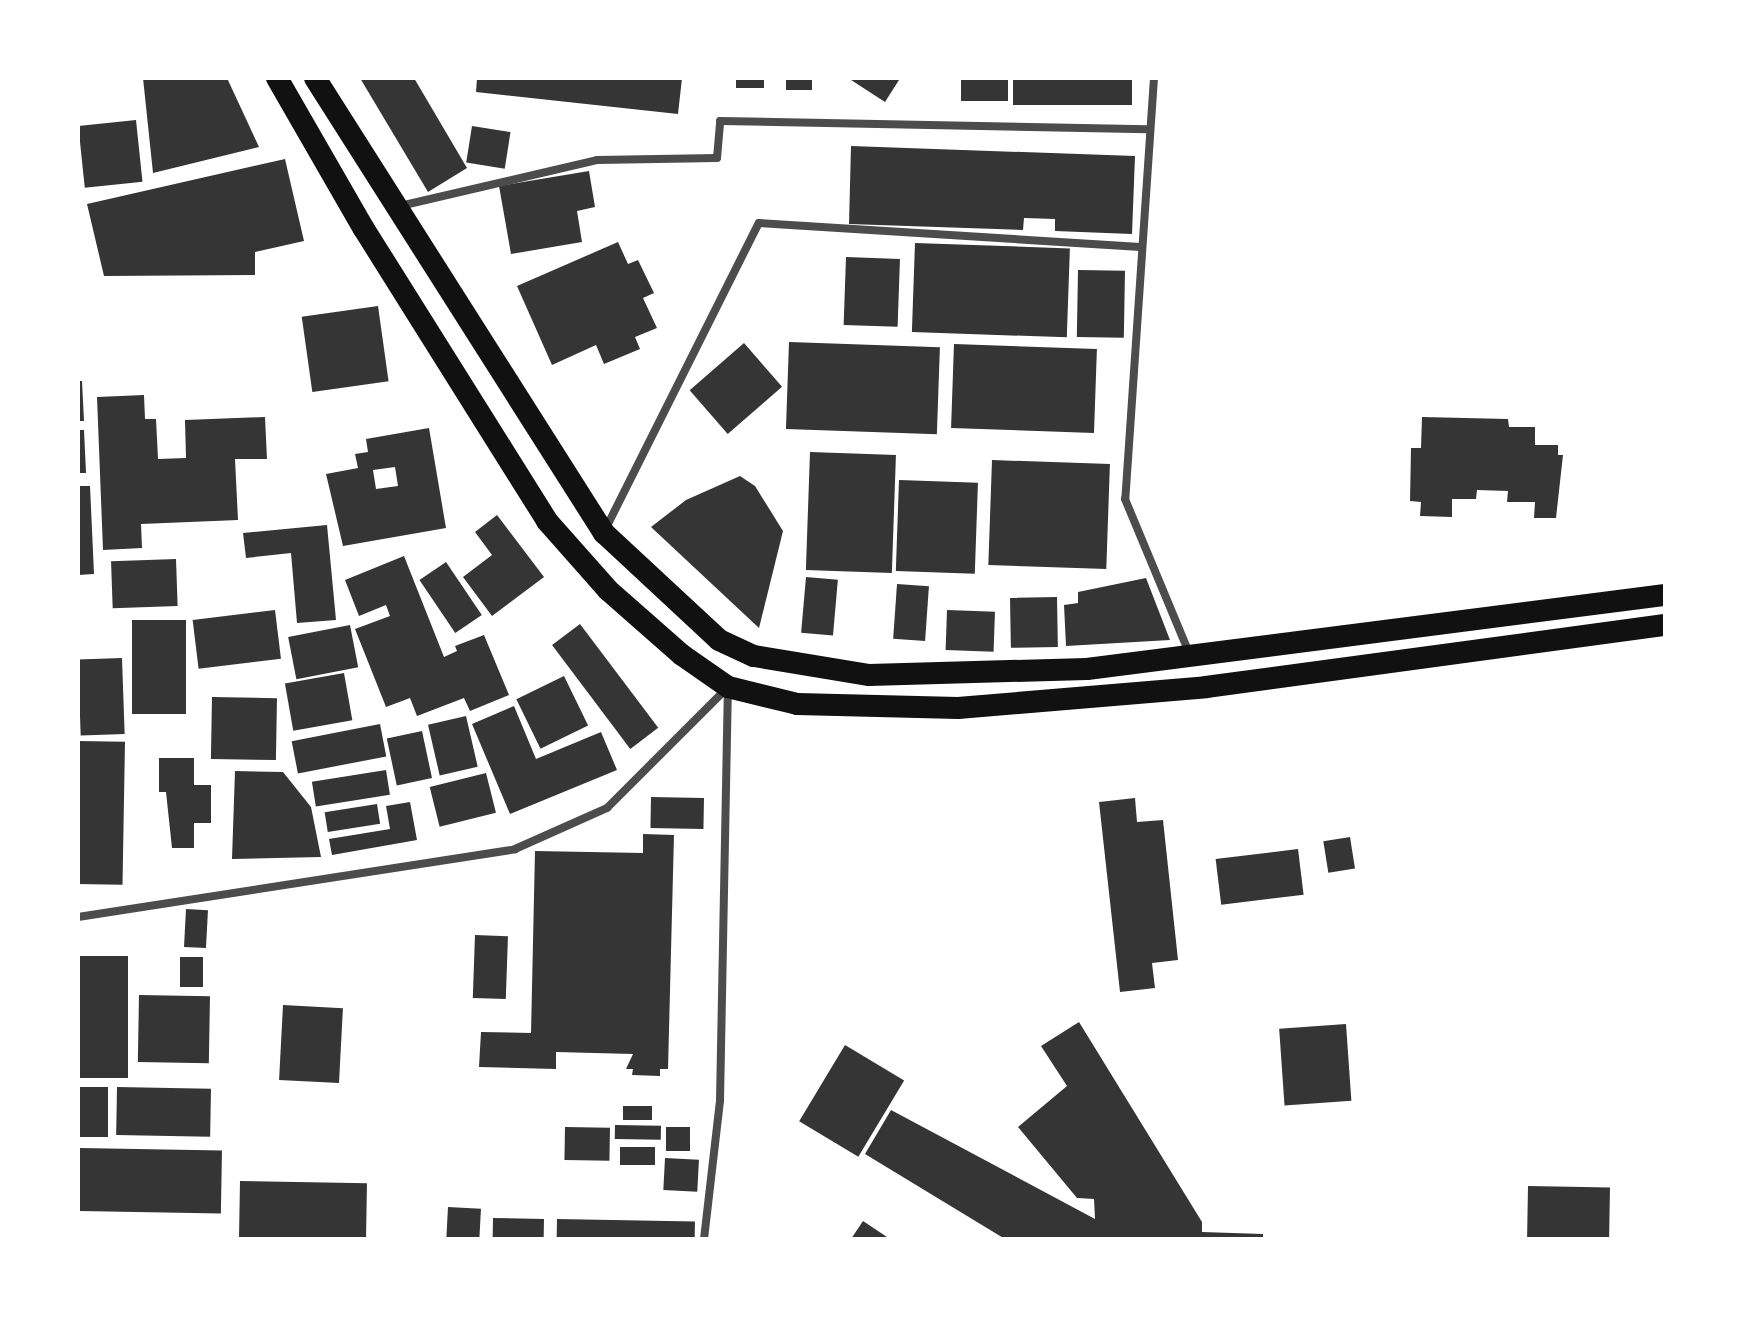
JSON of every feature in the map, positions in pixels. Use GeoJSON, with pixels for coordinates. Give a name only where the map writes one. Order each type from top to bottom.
{"type":"FeatureCollection","features":[{"type":"Feature","properties":{"kind":"highway"},"geometry":{"type":"LineString","coordinates":[[277,78],[364,229],[547,521],[608,590],[682,655],[728,687],[797,704],[958,708],[1206,687],[1665,625]]}},
{"type":"Feature","properties":{"kind":"highway"},"geometry":{"type":"LineString","coordinates":[[315,78],[604,533],[719,640],[754,656],[798,667],[869,675],[969,674],[1192,658],[1665,595]]}},
{"type":"Feature","properties":{"kind":"street"},"geometry":{"type":"LineString","coordinates":[[1154,78],[1148,129],[1125,499],[1192,658]]}},
{"type":"Feature","properties":{"kind":"street"},"geometry":{"type":"LineString","coordinates":[[399,206],[597,160],[717,158],[720,121],[1148,129]]}},
{"type":"Feature","properties":{"kind":"street"},"geometry":{"type":"LineString","coordinates":[[604,533],[759,223],[1140,247]]}},
{"type":"Feature","properties":{"kind":"street"},"geometry":{"type":"LineString","coordinates":[[78,917],[515,849],[607,808],[728,687]]}},
{"type":"Feature","properties":{"kind":"street"},"geometry":{"type":"LineString","coordinates":[[704,1239],[720,1100],[728,687]]}},
{"type":"Feature","properties":{"kind":"building"},"geometry":{"type":"Polygon","coordinates":[[[143,78],[227,78],[259,147],[153,173],[143,78]]]}},
{"type":"Feature","properties":{"kind":"building"},"geometry":{"type":"Polygon","coordinates":[[[360,78],[414,78],[467,168],[428,192],[360,78]]]}},
{"type":"Feature","properties":{"kind":"building"},"geometry":{"type":"Polygon","coordinates":[[[477,78],[682,78],[678,114],[476,92],[477,78]]]}},
{"type":"Feature","properties":{"kind":"building"},"geometry":{"type":"Polygon","coordinates":[[[736,78],[764,78],[764,88],[736,88],[736,78]]]}},
{"type":"Feature","properties":{"kind":"building"},"geometry":{"type":"Polygon","coordinates":[[[786,78],[812,78],[812,90],[786,90],[786,78]]]}},
{"type":"Feature","properties":{"kind":"building"},"geometry":{"type":"Polygon","coordinates":[[[848,78],[896,78],[899,80],[885,102],[848,78]]]}},
{"type":"Feature","properties":{"kind":"building"},"geometry":{"type":"Polygon","coordinates":[[[961,78],[1008,78],[1008,101],[961,101],[961,78]]]}},
{"type":"Feature","properties":{"kind":"building"},"geometry":{"type":"Polygon","coordinates":[[[1013,78],[1132,78],[1132,105],[1013,105],[1013,78]]]}},
{"type":"Feature","properties":{"kind":"building"},"geometry":{"type":"Polygon","coordinates":[[[136,120],[142,182],[85,188],[78,126],[136,120]]]}},
{"type":"Feature","properties":{"kind":"building"},"geometry":{"type":"Polygon","coordinates":[[[472,126],[511,132],[505,169],[466,163],[472,126]]]}},
{"type":"Feature","properties":{"kind":"building"},"geometry":{"type":"Polygon","coordinates":[[[851,146],[1135,156],[1132,234],[1055,231],[1055,219],[1024,218],[1023,230],[849,224],[851,146]]]}},
{"type":"Feature","properties":{"kind":"building"},"geometry":{"type":"Polygon","coordinates":[[[285,159],[304,241],[255,252],[255,275],[104,276],[87,204],[285,159]]]}},
{"type":"Feature","properties":{"kind":"building"},"geometry":{"type":"Polygon","coordinates":[[[589,171],[595,207],[577,211],[582,242],[511,254],[499,186],[589,171]]]}},
{"type":"Feature","properties":{"kind":"building"},"geometry":{"type":"Polygon","coordinates":[[[618,242],[628,264],[638,260],[654,293],[643,298],[657,328],[635,337],[640,349],[604,364],[596,345],[552,365],[517,286],[618,242]]]}},
{"type":"Feature","properties":{"kind":"building"},"geometry":{"type":"Polygon","coordinates":[[[915,243],[1070,248],[1067,337],[912,332],[915,243]]]}},
{"type":"Feature","properties":{"kind":"building"},"geometry":{"type":"Polygon","coordinates":[[[846,257],[900,259],[898,327],[844,325],[846,257]]]}},
{"type":"Feature","properties":{"kind":"building"},"geometry":{"type":"Polygon","coordinates":[[[1078,270],[1125,271],[1124,338],[1077,337],[1078,270]]]}},
{"type":"Feature","properties":{"kind":"building"},"geometry":{"type":"Polygon","coordinates":[[[378,306],[389,381],[312,392],[302,317],[378,306]]]}},
{"type":"Feature","properties":{"kind":"building"},"geometry":{"type":"Polygon","coordinates":[[[789,342],[940,347],[937,434],[786,429],[789,342]]]}},
{"type":"Feature","properties":{"kind":"building"},"geometry":{"type":"Polygon","coordinates":[[[744,343],[782,387],[728,434],[690,390],[744,343]]]}},
{"type":"Feature","properties":{"kind":"building"},"geometry":{"type":"Polygon","coordinates":[[[954,344],[1097,349],[1094,433],[951,428],[954,344]]]}},
{"type":"Feature","properties":{"kind":"building"},"geometry":{"type":"Polygon","coordinates":[[[78,381],[82,381],[84,421],[78,421],[78,381]]]}},
{"type":"Feature","properties":{"kind":"building"},"geometry":{"type":"Polygon","coordinates":[[[144,395],[145,419],[156,419],[158,459],[186,458],[185,420],[265,417],[267,459],[235,459],[238,520],[141,524],[142,548],[103,550],[97,397],[144,395]]]}},
{"type":"Feature","properties":{"kind":"building"},"geometry":{"type":"Polygon","coordinates":[[[1422,417],[1508,419],[1509,427],[1535,427],[1535,445],[1558,445],[1558,455],[1563,455],[1556,518],[1534,518],[1535,502],[1507,502],[1508,491],[1477,490],[1476,499],[1452,499],[1452,517],[1420,516],[1421,502],[1410,501],[1411,448],[1421,448],[1422,417]]]}},
{"type":"Feature","properties":{"kind":"building"},"geometry":{"type":"Polygon","coordinates":[[[429,428],[446,528],[343,546],[326,474],[358,468],[355,454],[368,452],[366,439],[429,428]],[[395,467],[373,470],[376,489],[398,486],[395,467]]]}},
{"type":"Feature","properties":{"kind":"building"},"geometry":{"type":"Polygon","coordinates":[[[78,430],[84,430],[86,473],[78,473],[78,430]]]}},
{"type":"Feature","properties":{"kind":"building"},"geometry":{"type":"Polygon","coordinates":[[[810,452],[896,455],[892,573],[806,570],[810,452]]]}},
{"type":"Feature","properties":{"kind":"building"},"geometry":{"type":"Polygon","coordinates":[[[992,460],[1110,464],[1106,569],[988,565],[992,460]]]}},
{"type":"Feature","properties":{"kind":"building"},"geometry":{"type":"Polygon","coordinates":[[[740,476],[755,486],[783,531],[759,628],[651,527],[686,500],[740,476]]]}},
{"type":"Feature","properties":{"kind":"building"},"geometry":{"type":"Polygon","coordinates":[[[899,480],[978,483],[975,574],[896,571],[899,480]]]}},
{"type":"Feature","properties":{"kind":"building"},"geometry":{"type":"Polygon","coordinates":[[[78,486],[90,486],[94,574],[78,575],[78,486]]]}},
{"type":"Feature","properties":{"kind":"building"},"geometry":{"type":"Polygon","coordinates":[[[497,515],[544,577],[492,616],[463,577],[492,555],[475,532],[497,515]]]}},
{"type":"Feature","properties":{"kind":"building"},"geometry":{"type":"Polygon","coordinates":[[[327,525],[336,620],[297,623],[291,553],[246,558],[243,533],[327,525]]]}},
{"type":"Feature","properties":{"kind":"building"},"geometry":{"type":"Polygon","coordinates":[[[404,556],[444,657],[457,651],[455,646],[484,635],[509,695],[470,711],[464,698],[417,716],[410,698],[386,707],[355,629],[390,616],[386,605],[359,616],[345,580],[404,556]]]}},
{"type":"Feature","properties":{"kind":"building"},"geometry":{"type":"Polygon","coordinates":[[[176,559],[178,606],[113,608],[111,561],[176,559]]]}},
{"type":"Feature","properties":{"kind":"building"},"geometry":{"type":"Polygon","coordinates":[[[446,562],[482,615],[455,633],[419,580],[446,562]]]}},
{"type":"Feature","properties":{"kind":"building"},"geometry":{"type":"Polygon","coordinates":[[[806,577],[838,580],[833,636],[801,633],[806,577]]]}},
{"type":"Feature","properties":{"kind":"building"},"geometry":{"type":"Polygon","coordinates":[[[1146,578],[1170,640],[1066,646],[1064,605],[1078,603],[1078,592],[1146,578]]]}},
{"type":"Feature","properties":{"kind":"building"},"geometry":{"type":"Polygon","coordinates":[[[897,584],[929,586],[925,641],[893,639],[897,584]]]}},
{"type":"Feature","properties":{"kind":"building"},"geometry":{"type":"Polygon","coordinates":[[[1057,597],[1058,647],[1011,648],[1010,598],[1057,597]]]}},
{"type":"Feature","properties":{"kind":"building"},"geometry":{"type":"Polygon","coordinates":[[[275,610],[281,659],[199,669],[193,620],[275,610]]]}},
{"type":"Feature","properties":{"kind":"building"},"geometry":{"type":"Polygon","coordinates":[[[947,610],[995,612],[994,652],[946,650],[947,610]]]}},
{"type":"Feature","properties":{"kind":"building"},"geometry":{"type":"Polygon","coordinates":[[[132,620],[186,620],[186,714],[132,714],[132,620]]]}},
{"type":"Feature","properties":{"kind":"building"},"geometry":{"type":"Polygon","coordinates":[[[580,624],[658,728],[630,749],[552,645],[580,624]]]}},
{"type":"Feature","properties":{"kind":"building"},"geometry":{"type":"Polygon","coordinates":[[[350,625],[358,667],[296,679],[288,637],[350,625]]]}},
{"type":"Feature","properties":{"kind":"building"},"geometry":{"type":"Polygon","coordinates":[[[122,658],[125,734],[81,735],[78,660],[122,658]]]}},
{"type":"Feature","properties":{"kind":"building"},"geometry":{"type":"Polygon","coordinates":[[[344,673],[352,720],[293,731],[285,683],[344,673]]]}},
{"type":"Feature","properties":{"kind":"building"},"geometry":{"type":"Polygon","coordinates":[[[564,676],[588,725],[540,749],[516,699],[564,676]]]}},
{"type":"Feature","properties":{"kind":"building"},"geometry":{"type":"Polygon","coordinates":[[[212,697],[277,698],[276,760],[211,759],[212,697]]]}},
{"type":"Feature","properties":{"kind":"building"},"geometry":{"type":"Polygon","coordinates":[[[514,706],[536,759],[601,732],[617,770],[510,814],[472,724],[514,706]]]}},
{"type":"Feature","properties":{"kind":"building"},"geometry":{"type":"Polygon","coordinates":[[[466,716],[478,767],[440,775],[428,725],[466,716]]]}},
{"type":"Feature","properties":{"kind":"building"},"geometry":{"type":"Polygon","coordinates":[[[380,724],[386,756],[298,774],[292,741],[380,724]]]}},
{"type":"Feature","properties":{"kind":"building"},"geometry":{"type":"Polygon","coordinates":[[[422,731],[432,778],[397,785],[387,738],[422,731]]]}},
{"type":"Feature","properties":{"kind":"building"},"geometry":{"type":"Polygon","coordinates":[[[78,741],[125,742],[122,885],[78,884],[78,741]]]}},
{"type":"Feature","properties":{"kind":"building"},"geometry":{"type":"Polygon","coordinates":[[[159,758],[194,758],[194,785],[211,785],[211,823],[194,823],[194,848],[172,848],[166,792],[159,792],[159,758]]]}},
{"type":"Feature","properties":{"kind":"building"},"geometry":{"type":"Polygon","coordinates":[[[386,770],[390,795],[316,806],[312,782],[386,770]]]}},
{"type":"Feature","properties":{"kind":"building"},"geometry":{"type":"Polygon","coordinates":[[[235,771],[283,772],[311,807],[321,857],[232,859],[235,771]]]}},
{"type":"Feature","properties":{"kind":"building"},"geometry":{"type":"Polygon","coordinates":[[[486,773],[496,813],[440,827],[430,787],[486,773]]]}},
{"type":"Feature","properties":{"kind":"building"},"geometry":{"type":"Polygon","coordinates":[[[651,797],[704,798],[703,829],[650,828],[651,797]]]}},
{"type":"Feature","properties":{"kind":"building"},"geometry":{"type":"Polygon","coordinates":[[[1135,798],[1137,822],[1163,820],[1178,960],[1152,963],[1155,988],[1120,992],[1099,802],[1135,798]]]}},
{"type":"Feature","properties":{"kind":"building"},"geometry":{"type":"Polygon","coordinates":[[[410,802],[417,840],[332,855],[329,839],[390,829],[386,806],[410,802]]]}},
{"type":"Feature","properties":{"kind":"building"},"geometry":{"type":"Polygon","coordinates":[[[377,804],[380,824],[328,832],[325,812],[377,804]]]}},
{"type":"Feature","properties":{"kind":"building"},"geometry":{"type":"Polygon","coordinates":[[[643,834],[674,835],[668,1069],[660,1069],[660,1076],[632,1075],[633,1069],[626,1069],[633,1054],[556,1052],[556,1069],[479,1067],[481,1032],[531,1033],[535,851],[643,853],[643,834]]]}},
{"type":"Feature","properties":{"kind":"building"},"geometry":{"type":"Polygon","coordinates":[[[1350,837],[1355,869],[1328,873],[1323,841],[1350,837]]]}},
{"type":"Feature","properties":{"kind":"building"},"geometry":{"type":"Polygon","coordinates":[[[1298,849],[1304,895],[1221,905],[1216,859],[1298,849]]]}},
{"type":"Feature","properties":{"kind":"building"},"geometry":{"type":"Polygon","coordinates":[[[186,909],[208,910],[206,948],[184,947],[186,909]]]}},
{"type":"Feature","properties":{"kind":"building"},"geometry":{"type":"Polygon","coordinates":[[[475,935],[508,936],[506,999],[473,998],[475,935]]]}},
{"type":"Feature","properties":{"kind":"building"},"geometry":{"type":"Polygon","coordinates":[[[78,956],[128,956],[128,1078],[78,1078],[78,956]]]}},
{"type":"Feature","properties":{"kind":"building"},"geometry":{"type":"Polygon","coordinates":[[[180,957],[203,957],[203,987],[180,987],[180,957]]]}},
{"type":"Feature","properties":{"kind":"building"},"geometry":{"type":"Polygon","coordinates":[[[139,995],[210,996],[209,1063],[138,1062],[139,995]]]}},
{"type":"Feature","properties":{"kind":"building"},"geometry":{"type":"Polygon","coordinates":[[[283,1005],[343,1008],[339,1083],[279,1080],[283,1005]]]}},
{"type":"Feature","properties":{"kind":"building"},"geometry":{"type":"Polygon","coordinates":[[[1079,1022],[1202,1222],[1202,1232],[1263,1234],[1263,1239],[1005,1239],[865,1154],[891,1110],[1095,1219],[1094,1199],[1077,1198],[1018,1127],[1067,1086],[1041,1046],[1079,1022]]]}},
{"type":"Feature","properties":{"kind":"building"},"geometry":{"type":"Polygon","coordinates":[[[1346,1024],[1351,1101],[1285,1105],[1279,1029],[1346,1024]]]}},
{"type":"Feature","properties":{"kind":"building"},"geometry":{"type":"Polygon","coordinates":[[[845,1045],[904,1081],[858,1157],[799,1121],[845,1045]]]}},
{"type":"Feature","properties":{"kind":"building"},"geometry":{"type":"Polygon","coordinates":[[[78,1087],[108,1087],[108,1137],[78,1137],[78,1087]]]}},
{"type":"Feature","properties":{"kind":"building"},"geometry":{"type":"Polygon","coordinates":[[[117,1087],[211,1089],[210,1137],[116,1135],[117,1087]]]}},
{"type":"Feature","properties":{"kind":"building"},"geometry":{"type":"Polygon","coordinates":[[[623,1106],[652,1106],[652,1120],[623,1120],[623,1106]]]}},
{"type":"Feature","properties":{"kind":"building"},"geometry":{"type":"Polygon","coordinates":[[[615,1125],[661,1126],[661,1140],[615,1139],[615,1125]]]}},
{"type":"Feature","properties":{"kind":"building"},"geometry":{"type":"Polygon","coordinates":[[[565,1127],[610,1128],[609,1161],[564,1160],[565,1127]]]}},
{"type":"Feature","properties":{"kind":"building"},"geometry":{"type":"Polygon","coordinates":[[[666,1127],[690,1127],[690,1151],[666,1151],[666,1127]]]}},
{"type":"Feature","properties":{"kind":"building"},"geometry":{"type":"Polygon","coordinates":[[[620,1147],[655,1147],[655,1165],[620,1165],[620,1147]]]}},
{"type":"Feature","properties":{"kind":"building"},"geometry":{"type":"Polygon","coordinates":[[[80,1148],[222,1150],[221,1213],[79,1211],[80,1148]]]}},
{"type":"Feature","properties":{"kind":"building"},"geometry":{"type":"Polygon","coordinates":[[[665,1158],[699,1160],[697,1192],[663,1190],[665,1158]]]}},
{"type":"Feature","properties":{"kind":"building"},"geometry":{"type":"Polygon","coordinates":[[[240,1181],[367,1183],[366,1239],[239,1239],[240,1181]]]}},
{"type":"Feature","properties":{"kind":"building"},"geometry":{"type":"Polygon","coordinates":[[[1528,1186],[1610,1187],[1609,1239],[1527,1239],[1528,1186]]]}},
{"type":"Feature","properties":{"kind":"building"},"geometry":{"type":"Polygon","coordinates":[[[448,1207],[481,1209],[479,1239],[446,1239],[448,1207]]]}},
{"type":"Feature","properties":{"kind":"building"},"geometry":{"type":"Polygon","coordinates":[[[493,1218],[544,1219],[544,1239],[493,1239],[493,1218]]]}},
{"type":"Feature","properties":{"kind":"building"},"geometry":{"type":"Polygon","coordinates":[[[557,1219],[695,1221],[695,1239],[557,1239],[557,1219]]]}},
{"type":"Feature","properties":{"kind":"building"},"geometry":{"type":"Polygon","coordinates":[[[863,1221],[890,1239],[851,1239],[863,1221]]]}}]}
